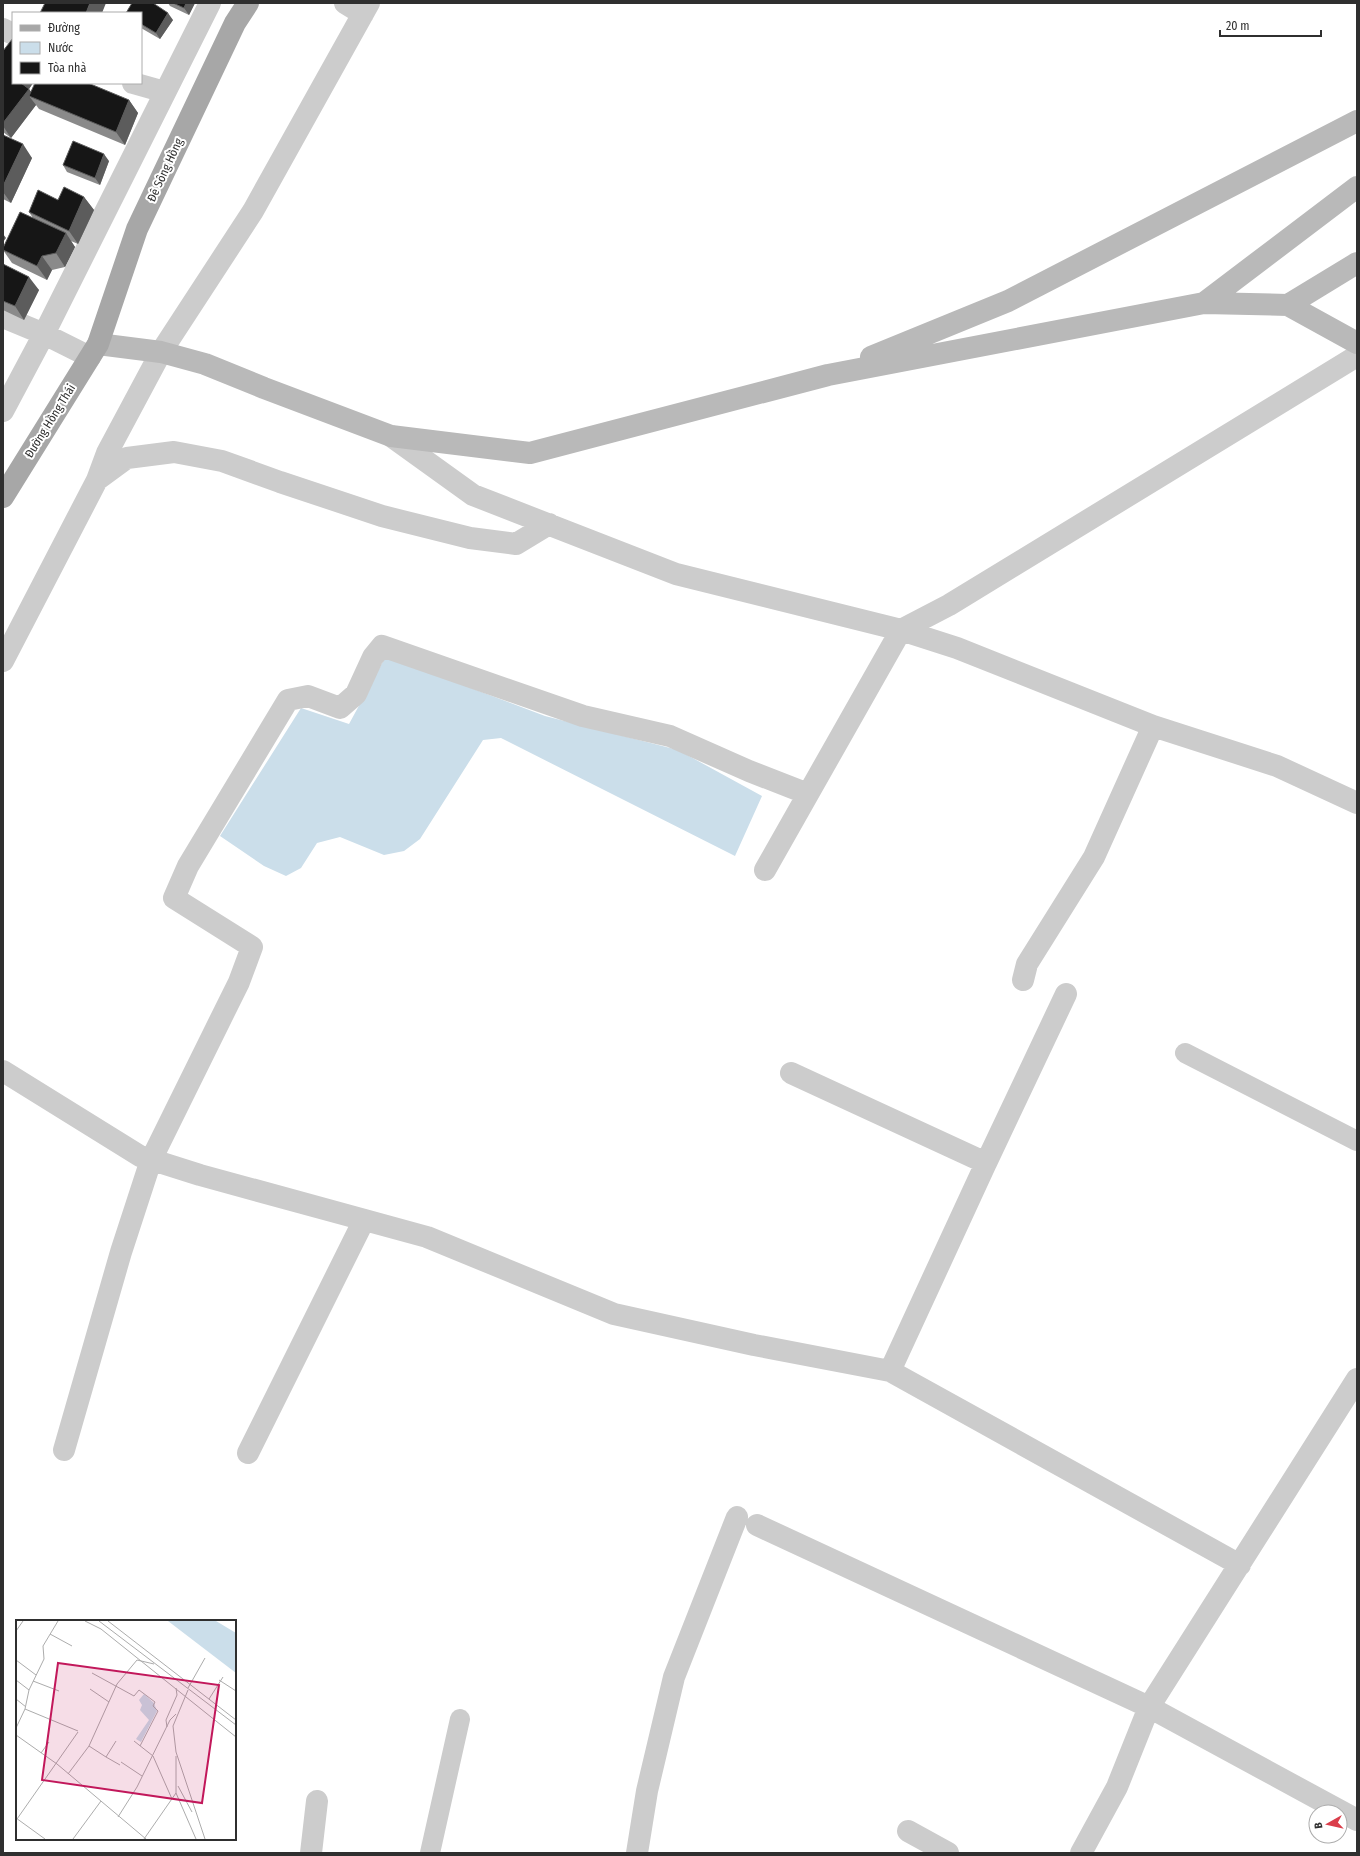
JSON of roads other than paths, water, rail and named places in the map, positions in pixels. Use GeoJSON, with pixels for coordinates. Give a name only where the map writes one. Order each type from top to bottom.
{"type":"FeatureCollection","features":[{"type":"Feature","properties":{"kind":"main road","name":"Đê Sông Hồng"},"geometry":{"type":"LineString","coordinates":[[94,351],[137,229],[235,23],[248,3]]}},
{"type":"Feature","properties":{"kind":"main road"},"geometry":{"type":"LineString","coordinates":[[828,375],[1008,301],[1357,121]]}},
{"type":"Feature","properties":{"kind":"main road"},"geometry":{"type":"LineString","coordinates":[[1204,303],[1357,187]]}},
{"type":"Feature","properties":{"kind":"main road"},"geometry":{"type":"LineString","coordinates":[[1288,305],[1357,263]]}},
{"type":"Feature","properties":{"kind":"main road"},"geometry":{"type":"LineString","coordinates":[[94,351],[161,352],[205,364],[392,436],[530,453],[828,375],[1204,303],[1288,305],[1357,343]]}},
{"type":"Feature","properties":{"kind":"main road","name":"Đường Hồng Thái"},"geometry":{"type":"LineString","coordinates":[[3,497],[94,351]]}},
{"type":"Feature","properties":{"kind":"street"},"geometry":{"type":"LineString","coordinates":[[3,411],[44,334],[210,3]]}},
{"type":"Feature","properties":{"kind":"street"},"geometry":{"type":"LineString","coordinates":[[3,661],[97,480],[107,453],[161,352],[253,211],[359,7]]}},
{"type":"Feature","properties":{"kind":"street"},"geometry":{"type":"LineString","coordinates":[[3,29],[12,34]]}},
{"type":"Feature","properties":{"kind":"street"},"geometry":{"type":"LineString","coordinates":[[137,84],[165,92]]}},
{"type":"Feature","properties":{"kind":"street"},"geometry":{"type":"LineString","coordinates":[[3,317],[44,334],[94,351]]}},
{"type":"Feature","properties":{"kind":"street"},"geometry":{"type":"LineString","coordinates":[[765,870],[901,630],[949,605],[1357,356]]}},
{"type":"Feature","properties":{"kind":"street"},"geometry":{"type":"LineString","coordinates":[[392,436],[473,495],[676,574],[901,630],[957,648],[1153,726],[1277,766],[1357,802]]}},
{"type":"Feature","properties":{"kind":"street"},"geometry":{"type":"LineString","coordinates":[[97,480],[127,458],[174,452],[222,461],[382,516],[470,538],[516,544],[549,524]]}},
{"type":"Feature","properties":{"kind":"street"},"geometry":{"type":"LineString","coordinates":[[64,1450],[121,1252],[151,1160],[239,982],[252,947],[174,898],[188,866],[288,700],[308,696],[340,708],[356,694],[373,656],[382,646],[583,716],[670,736],[749,771],[808,794]]}},
{"type":"Feature","properties":{"kind":"street"},"geometry":{"type":"LineString","coordinates":[[1023,980],[1027,964],[1094,857],[1153,726]]}},
{"type":"Feature","properties":{"kind":"street"},"geometry":{"type":"LineString","coordinates":[[890,1371],[1066,994]]}},
{"type":"Feature","properties":{"kind":"street"},"geometry":{"type":"LineString","coordinates":[[3,1071],[140,1156],[151,1160],[427,1237],[614,1314],[754,1345],[890,1371],[1240,1565]]}},
{"type":"Feature","properties":{"kind":"street"},"geometry":{"type":"LineString","coordinates":[[790,1073],[986,1163]]}},
{"type":"Feature","properties":{"kind":"street"},"geometry":{"type":"LineString","coordinates":[[248,1453],[364,1220]]}},
{"type":"Feature","properties":{"kind":"street"},"geometry":{"type":"LineString","coordinates":[[1081,1853],[1118,1787],[1149,1707],[1357,1379]]}},
{"type":"Feature","properties":{"kind":"street"},"geometry":{"type":"LineString","coordinates":[[637,1853],[647,1792],[674,1677],[747,1521],[1149,1707],[1357,1820]]}},
{"type":"Feature","properties":{"kind":"street"},"geometry":{"type":"LineString","coordinates":[[312,1853],[317,1801]]}},
{"type":"Feature","properties":{"kind":"street"},"geometry":{"type":"LineString","coordinates":[[908,1831],[948,1853]]}},
{"type":"Feature","properties":{"kind":"lane"},"geometry":{"type":"LineString","coordinates":[[1185,1053],[1357,1142]]}},
{"type":"Feature","properties":{"kind":"lane"},"geometry":{"type":"LineString","coordinates":[[430,1853],[460,1719]]}},
{"type":"Feature","properties":{"kind":"water"},"geometry":{"type":"Polygon","coordinates":[[[386,656],[545,716],[678,750],[762,796],[735,856],[501,738],[483,740],[420,839],[404,851],[384,855],[340,837],[317,843],[301,868],[286,876],[264,866],[220,836],[301,708],[349,724],[386,656]]]}}]}
